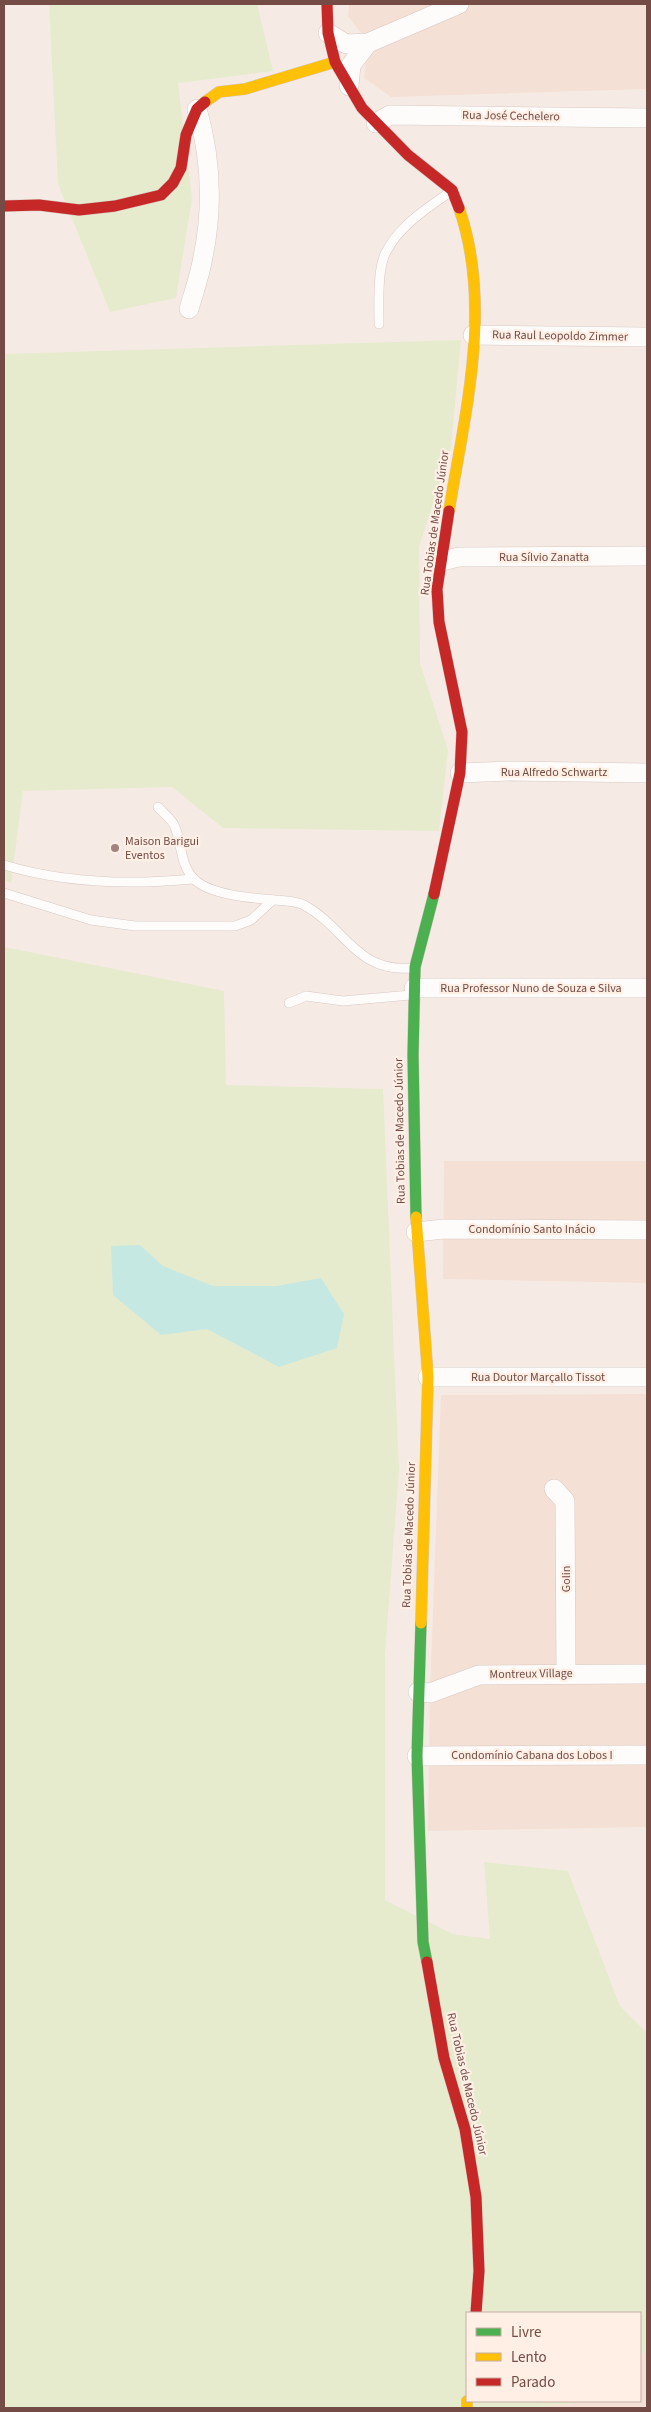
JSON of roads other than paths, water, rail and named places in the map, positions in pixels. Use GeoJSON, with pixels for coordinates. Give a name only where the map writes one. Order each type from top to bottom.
{"type":"FeatureCollection","features":[{"type":"Feature","properties":{"kind":"street"},"geometry":{"type":"LineString","coordinates":[[327,4],[328,34],[335,62],[362,108],[408,155],[452,190]]}},
{"type":"Feature","properties":{"kind":"street"},"geometry":{"type":"LineString","coordinates":[[328,34],[346,44],[368,43],[459,4]]}},
{"type":"Feature","properties":{"kind":"street"},"geometry":{"type":"LineString","coordinates":[[349,86],[351,65],[368,43]]}},
{"type":"Feature","properties":{"kind":"street"},"geometry":{"type":"LineString","coordinates":[[4,206],[39,205],[79,210],[115,206],[161,195],[173,183],[181,168],[186,135],[197,109],[219,92],[245,88],[335,62]]}},
{"type":"Feature","properties":{"kind":"street"},"geometry":{"type":"LineString","coordinates":[[189,309],[204,257],[211,187],[203,130],[197,109]]}},
{"type":"Feature","properties":{"kind":"street","name":"Rua José Cechelero"},"geometry":{"type":"LineString","coordinates":[[376,123],[390,115],[647,118]]}},
{"type":"Feature","properties":{"kind":"street","name":"Rua Tobias de Macedo Júnior"},"geometry":{"type":"LineString","coordinates":[[452,190],[464,224],[475,283],[472,370],[437,589],[438,622],[462,732],[460,774],[442,864],[415,967],[414,991],[412,1055],[416,1232],[428,1377],[417,1756],[423,1942],[444,2058],[466,2129],[476,2197],[479,2271],[476,2312]]}},
{"type":"Feature","properties":{"kind":"street","name":"Rua Raul Leopoldo Zimmer"},"geometry":{"type":"LineString","coordinates":[[473,335],[647,338]]}},
{"type":"Feature","properties":{"kind":"street","name":"Rua Sílvio Zanatta"},"geometry":{"type":"LineString","coordinates":[[442,561],[459,557],[647,556]]}},
{"type":"Feature","properties":{"kind":"street","name":"Rua Alfredo Schwartz"},"geometry":{"type":"LineString","coordinates":[[460,774],[511,771],[647,773]]}},
{"type":"Feature","properties":{"kind":"street","name":"Rua Professor Nuno de Souza e Silva"},"geometry":{"type":"LineString","coordinates":[[414,991],[647,988]]}},
{"type":"Feature","properties":{"kind":"street","name":"Condomínio Santo Inácio"},"geometry":{"type":"LineString","coordinates":[[416,1232],[444,1229],[647,1230]]}},
{"type":"Feature","properties":{"kind":"street","name":"Rua Doutor Marçallo Tissot"},"geometry":{"type":"LineString","coordinates":[[428,1377],[647,1377]]}},
{"type":"Feature","properties":{"kind":"street","name":"Golin"},"geometry":{"type":"LineString","coordinates":[[554,1489],[565,1502],[566,1673]]}},
{"type":"Feature","properties":{"kind":"street","name":"Montreux Village"},"geometry":{"type":"LineString","coordinates":[[418,1692],[430,1693],[479,1675],[647,1674]]}},
{"type":"Feature","properties":{"kind":"street","name":"Condomínio Cabana dos Lobos I"},"geometry":{"type":"LineString","coordinates":[[417,1756],[647,1755]]}},
{"type":"Feature","properties":{"kind":"lane"},"geometry":{"type":"LineString","coordinates":[[379,324],[379,290],[384,253],[402,229],[452,190]]}},
{"type":"Feature","properties":{"kind":"lane"},"geometry":{"type":"LineString","coordinates":[[158,807],[175,826],[182,858],[193,879],[205,888],[247,897],[303,904],[319,916],[360,955],[380,964],[400,969],[415,967]]}},
{"type":"Feature","properties":{"kind":"lane"},"geometry":{"type":"LineString","coordinates":[[4,865],[33,874],[57,878],[153,882],[193,879]]}},
{"type":"Feature","properties":{"kind":"lane"},"geometry":{"type":"LineString","coordinates":[[4,893],[91,920],[135,926],[235,926],[251,920],[273,900]]}},
{"type":"Feature","properties":{"kind":"lane"},"geometry":{"type":"LineString","coordinates":[[289,1003],[306,996],[343,1001],[414,991]]}},
{"type":"Feature","properties":{"kind":"water"},"geometry":{"type":"Polygon","coordinates":[[[140,1245],[163,1266],[213,1286],[276,1286],[321,1278],[344,1314],[337,1348],[279,1367],[207,1329],[161,1335],[113,1295],[111,1246],[140,1245]]]}},
{"type":"Feature","properties":{"kind":"place","name":"Maison Barigui Eventos"},"geometry":{"type":"Point","coordinates":[115,848]}}]}
